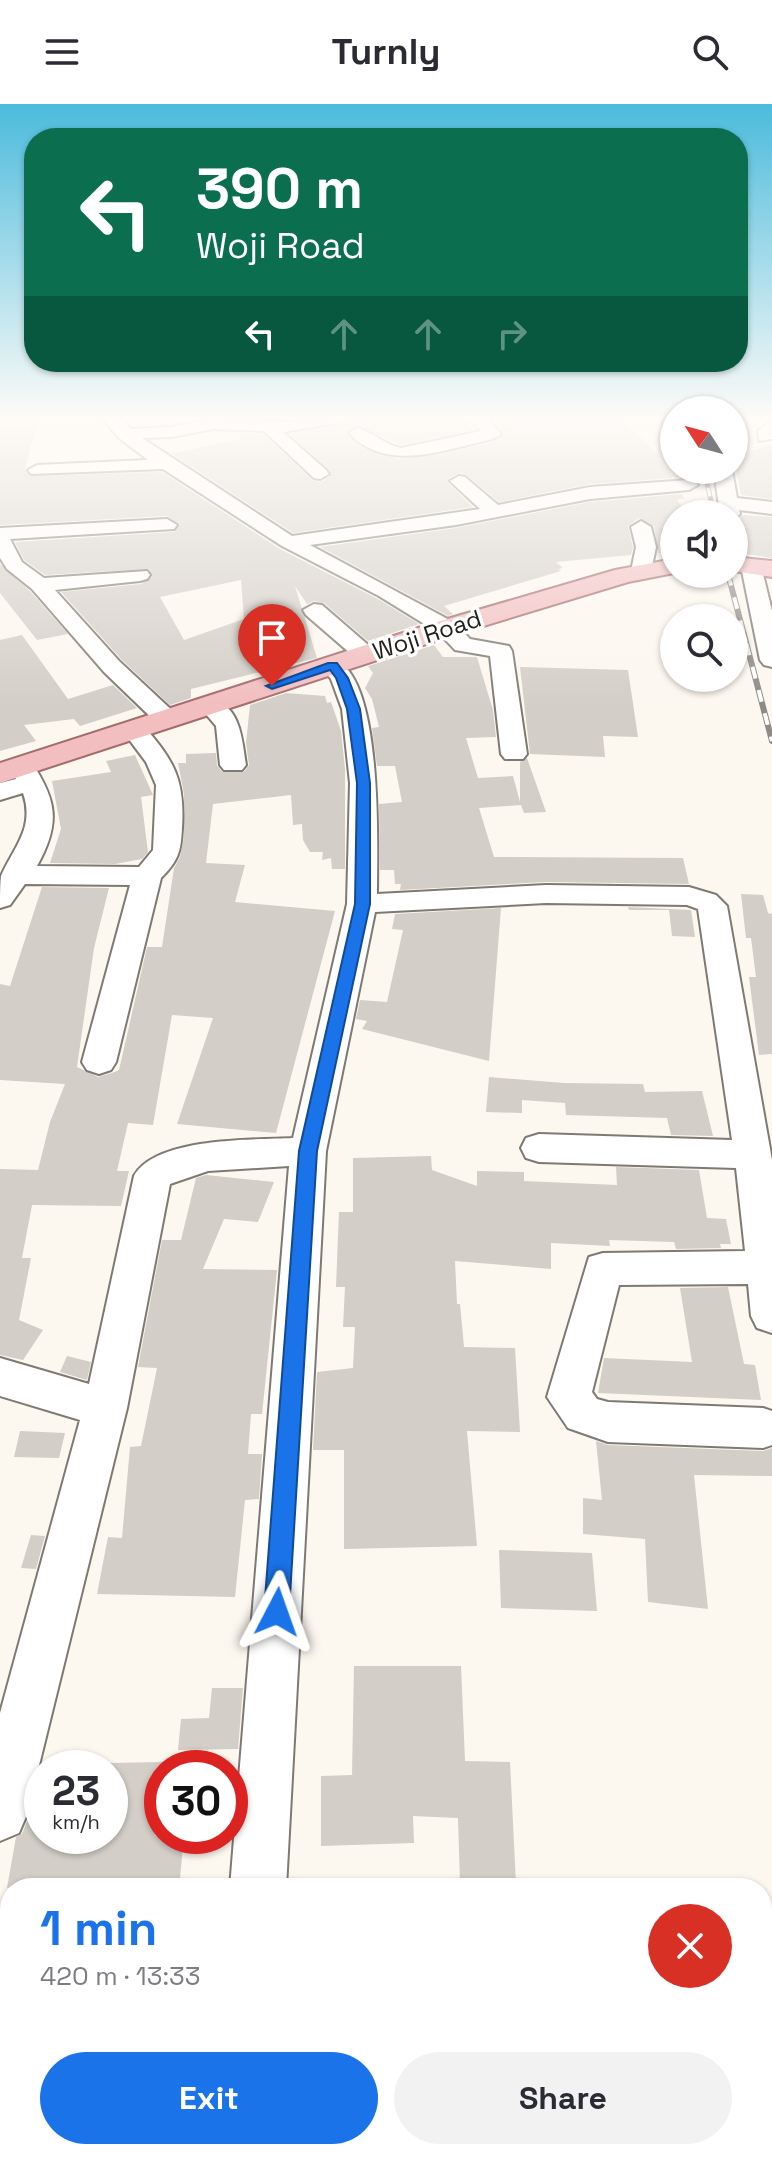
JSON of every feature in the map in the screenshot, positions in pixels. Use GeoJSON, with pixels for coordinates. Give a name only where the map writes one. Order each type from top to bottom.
{"type":"FeatureCollection","features":[{"type":"Feature","properties":{"kind":"main road","name":"Woji Road"},"geometry":{"type":"LineString","coordinates":[[18,774],[134,730],[447,628],[660,568]]}},
{"type":"Feature","properties":{"kind":"street"},"geometry":{"type":"LineString","coordinates":[[245,514],[289,542],[378,587],[447,628],[463,645],[492,649],[503,654],[514,754]]}},
{"type":"Feature","properties":{"kind":"street"},"geometry":{"type":"LineString","coordinates":[[397,514],[412,525]]}},
{"type":"Feature","properties":{"kind":"street"},"geometry":{"type":"LineString","coordinates":[[289,542],[483,514]]}},
{"type":"Feature","properties":{"kind":"street"},"geometry":{"type":"LineString","coordinates":[[167,525],[0,537],[14,565],[39,585],[112,667],[168,720]]}},
{"type":"Feature","properties":{"kind":"street"},"geometry":{"type":"LineString","coordinates":[[641,527],[646,547],[641,571]]}},
{"type":"Feature","properties":{"kind":"street"},"geometry":{"type":"LineString","coordinates":[[748,570],[772,658]]}},
{"type":"Feature","properties":{"kind":"street"},"geometry":{"type":"LineString","coordinates":[[39,585],[140,575]]}},
{"type":"Feature","properties":{"kind":"street"},"geometry":{"type":"LineString","coordinates":[[259,1878],[308,1151],[362,904],[363,783],[354,709],[342,678],[349,660],[314,610]]}},
{"type":"Feature","properties":{"kind":"street"},"geometry":{"type":"LineString","coordinates":[[211,706],[228,725],[233,765]]}},
{"type":"Feature","properties":{"kind":"street"},"geometry":{"type":"LineString","coordinates":[[99,1062],[147,876],[165,858],[167,850],[171,789],[162,761],[134,730]]}},
{"type":"Feature","properties":{"kind":"street"},"geometry":{"type":"LineString","coordinates":[[0,792],[18,774],[41,803],[35,844],[0,899]]}},
{"type":"Feature","properties":{"kind":"street"},"geometry":{"type":"LineString","coordinates":[[17,875],[147,876]]}},
{"type":"Feature","properties":{"kind":"street"},"geometry":{"type":"LineString","coordinates":[[362,904],[546,894],[689,896],[712,906],[753,1155],[772,1316]]}},
{"type":"Feature","properties":{"kind":"street"},"geometry":{"type":"LineString","coordinates":[[539,1148],[753,1155]]}},
{"type":"Feature","properties":{"kind":"street"},"geometry":{"type":"LineString","coordinates":[[0,1814],[105,1408],[153,1176],[171,1164],[191,1159],[308,1151]]}},
{"type":"Feature","properties":{"kind":"street"},"geometry":{"type":"LineString","coordinates":[[763,1428],[608,1422],[583,1414],[569,1397],[603,1269],[765,1267]]}},
{"type":"Feature","properties":{"kind":"street"},"geometry":{"type":"LineString","coordinates":[[0,1377],[105,1408]]}},
{"type":"Feature","properties":{"kind":"building"},"geometry":{"type":"Polygon","coordinates":[[[0,514],[226,514],[280,549],[378,599],[419,624],[368,641],[324,603],[314,601],[307,604],[295,586],[317,658],[191,689],[191,698],[170,705],[122,660],[61,592],[141,584],[152,577],[149,569],[45,575],[24,560],[15,542],[174,532],[180,524],[167,516],[0,525],[0,514]],[[241,580],[160,597],[184,640],[244,619],[241,580]]]}},
{"type":"Feature","properties":{"kind":"building"},"geometry":{"type":"Polygon","coordinates":[[[264,514],[425,514],[293,533],[264,514]]]}},
{"type":"Feature","properties":{"kind":"building"},"geometry":{"type":"Polygon","coordinates":[[[529,514],[660,514],[660,553],[654,526],[639,518],[628,526],[633,547],[631,555],[556,562],[563,568],[558,569],[561,571],[444,606],[453,614],[448,616],[320,547],[456,528],[529,514]]]}},
{"type":"Feature","properties":{"kind":"building"},"geometry":{"type":"Polygon","coordinates":[[[748,515],[772,517],[772,558],[748,554],[748,515]]]}},
{"type":"Feature","properties":{"kind":"building"},"geometry":{"type":"Polygon","coordinates":[[[0,564],[30,591],[68,634],[37,640],[0,593],[0,564]]]}},
{"type":"Feature","properties":{"kind":"building"},"geometry":{"type":"Polygon","coordinates":[[[22,635],[68,699],[113,685],[137,708],[80,726],[74,719],[24,725],[36,741],[0,751],[0,640],[22,635]]]}},
{"type":"Feature","properties":{"kind":"building"},"geometry":{"type":"Polygon","coordinates":[[[434,645],[443,657],[477,657],[493,710],[496,737],[466,738],[478,778],[513,776],[520,802],[520,762],[527,758],[546,812],[524,813],[521,805],[479,808],[494,857],[683,858],[689,884],[546,882],[400,890],[401,884],[395,884],[394,870],[380,870],[379,804],[402,802],[395,766],[377,766],[372,728],[379,727],[372,699],[365,688],[373,673],[368,666],[434,645]]]}},
{"type":"Feature","properties":{"kind":"building"},"geometry":{"type":"Polygon","coordinates":[[[520,667],[628,670],[638,737],[603,736],[605,757],[530,754],[520,667]]]}},
{"type":"Feature","properties":{"kind":"building"},"geometry":{"type":"Polygon","coordinates":[[[286,693],[325,696],[327,703],[331,702],[341,731],[345,769],[345,869],[332,869],[331,858],[322,860],[323,852],[310,852],[303,840],[302,824],[293,825],[291,795],[213,804],[206,863],[245,865],[235,902],[335,911],[276,1133],[177,1124],[213,1018],[172,1015],[153,1125],[128,1123],[117,1171],[129,1171],[121,1206],[32,1205],[22,1258],[31,1258],[19,1320],[43,1330],[23,1360],[0,1355],[0,1169],[38,1170],[50,1122],[65,1084],[0,1080],[0,984],[10,986],[42,887],[109,888],[94,948],[77,1067],[98,1077],[119,1070],[147,947],[162,947],[174,868],[184,837],[184,794],[178,763],[186,763],[186,754],[216,753],[217,765],[222,772],[244,772],[249,765],[246,743],[250,705],[286,693]]]}},
{"type":"Feature","properties":{"kind":"building"},"geometry":{"type":"Polygon","coordinates":[[[135,755],[153,795],[141,797],[148,852],[142,859],[115,864],[50,863],[61,829],[52,781],[111,772],[106,761],[135,755]]]}},
{"type":"Feature","properties":{"kind":"building"},"geometry":{"type":"Polygon","coordinates":[[[741,894],[763,895],[768,913],[772,914],[772,1054],[759,1055],[749,977],[756,977],[751,938],[746,938],[741,894]]]}},
{"type":"Feature","properties":{"kind":"building"},"geometry":{"type":"Polygon","coordinates":[[[628,907],[691,910],[695,937],[672,936],[669,910],[629,910],[628,907]]]}},
{"type":"Feature","properties":{"kind":"building"},"geometry":{"type":"Polygon","coordinates":[[[501,908],[489,1061],[362,1029],[367,1021],[356,1019],[360,1000],[387,1002],[403,930],[392,929],[395,914],[501,908]]]}},
{"type":"Feature","properties":{"kind":"building"},"geometry":{"type":"Polygon","coordinates":[[[489,1077],[564,1083],[643,1084],[645,1092],[702,1091],[713,1136],[671,1135],[667,1118],[566,1115],[565,1103],[522,1100],[522,1113],[486,1112],[489,1077]]]}},
{"type":"Feature","properties":{"kind":"building"},"geometry":{"type":"Polygon","coordinates":[[[431,1156],[432,1170],[477,1186],[477,1171],[524,1172],[524,1181],[617,1185],[616,1167],[699,1170],[707,1218],[726,1219],[731,1244],[720,1244],[721,1248],[676,1249],[674,1242],[609,1240],[610,1246],[551,1243],[551,1269],[455,1261],[457,1304],[460,1304],[464,1347],[515,1348],[520,1432],[467,1431],[477,1546],[344,1549],[344,1450],[313,1450],[317,1372],[353,1368],[355,1327],[343,1327],[345,1287],[336,1287],[339,1212],[353,1212],[353,1158],[431,1156]]]}},
{"type":"Feature","properties":{"kind":"building"},"geometry":{"type":"Polygon","coordinates":[[[206,1175],[274,1182],[258,1222],[224,1219],[203,1269],[277,1270],[262,1414],[251,1414],[248,1454],[262,1454],[259,1499],[245,1500],[235,1597],[97,1594],[108,1537],[122,1538],[130,1447],[141,1446],[157,1368],[138,1367],[162,1240],[181,1240],[196,1178],[206,1175]]]}},
{"type":"Feature","properties":{"kind":"building"},"geometry":{"type":"Polygon","coordinates":[[[728,1287],[744,1364],[755,1365],[761,1400],[598,1393],[604,1358],[692,1362],[680,1288],[728,1287]]]}},
{"type":"Feature","properties":{"kind":"building"},"geometry":{"type":"Polygon","coordinates":[[[67,1356],[91,1362],[87,1380],[60,1372],[67,1356]]]}},
{"type":"Feature","properties":{"kind":"building"},"geometry":{"type":"Polygon","coordinates":[[[20,1431],[65,1433],[59,1458],[14,1457],[20,1431]]]}},
{"type":"Feature","properties":{"kind":"building"},"geometry":{"type":"Polygon","coordinates":[[[596,1441],[608,1445],[763,1451],[772,1448],[772,1476],[694,1475],[708,1609],[648,1602],[645,1539],[583,1534],[583,1498],[602,1500],[596,1441]]]}},
{"type":"Feature","properties":{"kind":"building"},"geometry":{"type":"Polygon","coordinates":[[[31,1535],[45,1536],[36,1569],[21,1568],[31,1535]]]}},
{"type":"Feature","properties":{"kind":"building"},"geometry":{"type":"Polygon","coordinates":[[[499,1550],[592,1553],[597,1611],[501,1608],[499,1550]]]}},
{"type":"Feature","properties":{"kind":"building"},"geometry":{"type":"Polygon","coordinates":[[[354,1666],[461,1666],[465,1761],[510,1762],[516,1878],[460,1878],[458,1818],[413,1816],[414,1843],[321,1846],[321,1776],[352,1775],[354,1666]]]}},
{"type":"Feature","properties":{"kind":"building"},"geometry":{"type":"Polygon","coordinates":[[[212,1688],[243,1688],[238,1749],[178,1750],[181,1719],[209,1718],[212,1688]]]}},
{"type":"Feature","properties":{"kind":"building"},"geometry":{"type":"Polygon","coordinates":[[[144,1762],[144,1854],[182,1854],[180,1878],[9,1878],[16,1837],[24,1829],[24,1854],[128,1854],[128,1763],[144,1762]]]}},
{"type":"Feature","properties":{"kind":"railway"},"geometry":{"type":"LineString","coordinates":[[732,588],[772,741]]}},
{"type":"Feature","properties":{"kind":"route"},"geometry":{"type":"LineString","coordinates":[[272,686],[332,666],[342,678],[354,709],[363,783],[362,904],[308,1151],[277,1612]]}}]}
